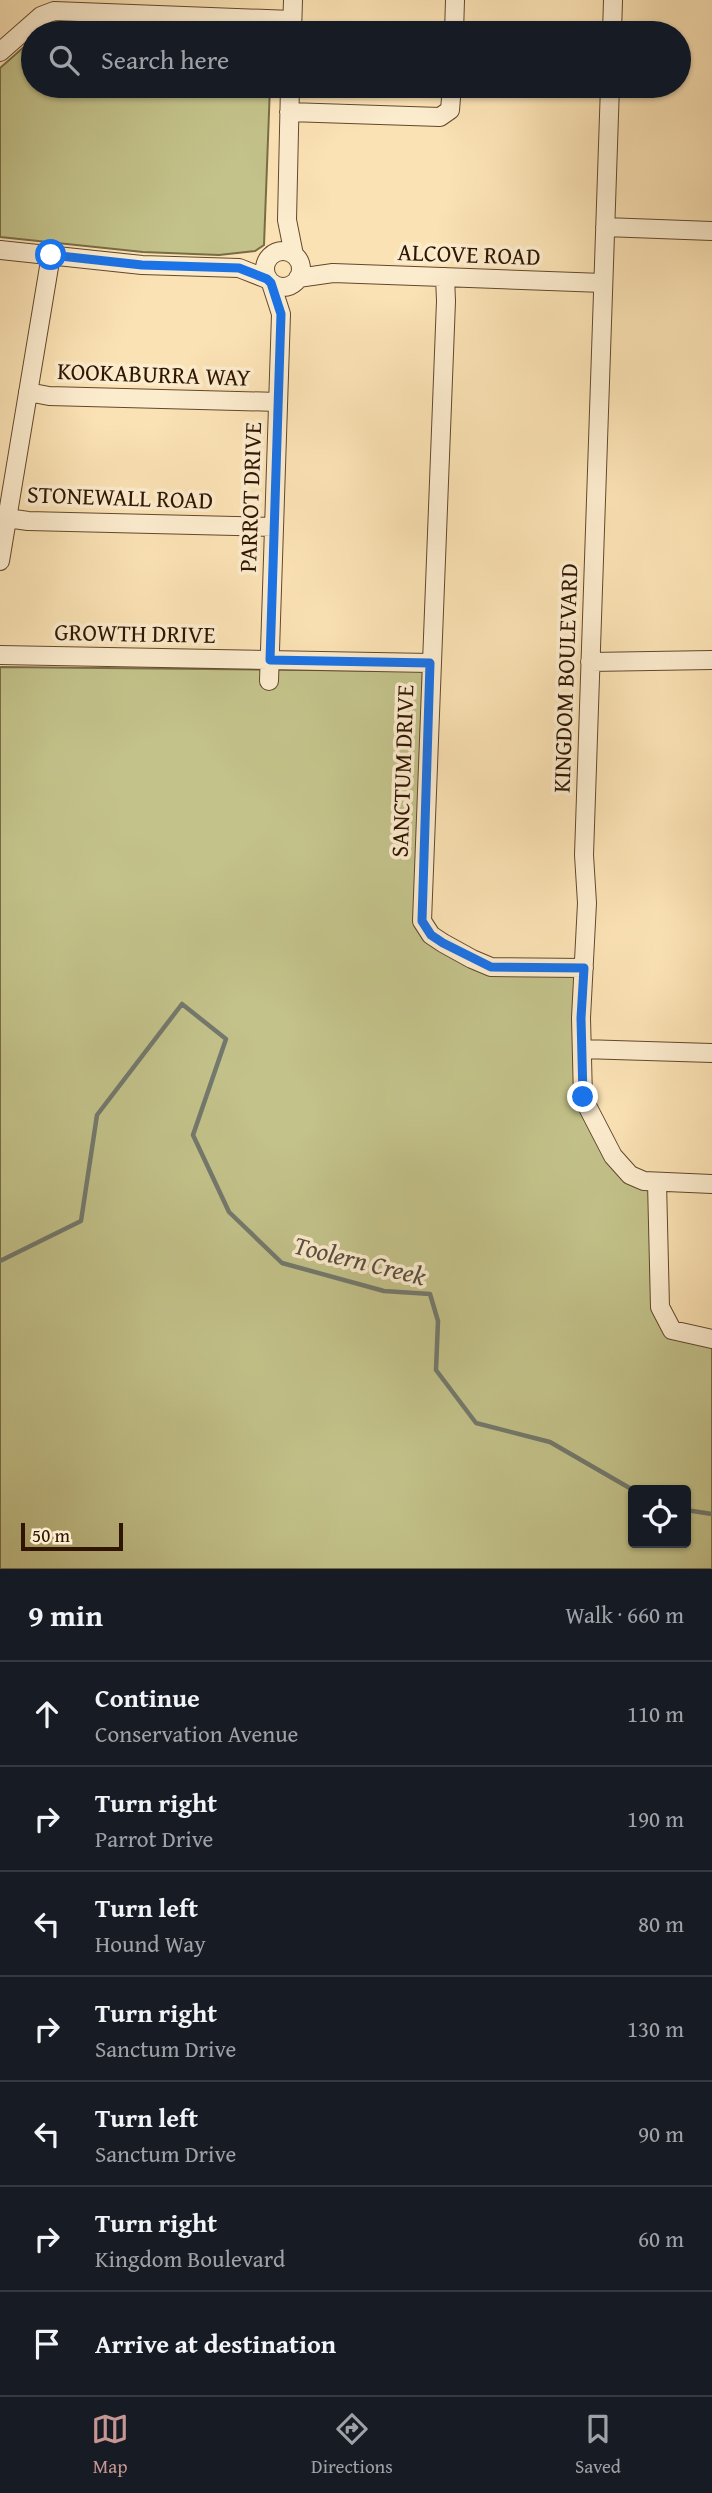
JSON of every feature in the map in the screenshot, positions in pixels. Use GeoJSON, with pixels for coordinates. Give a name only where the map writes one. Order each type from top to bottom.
{"type":"FeatureCollection","features":[{"type":"Feature","properties":{"kind":"street"},"geometry":{"type":"LineString","coordinates":[[292,21],[293,0]]}},
{"type":"Feature","properties":{"kind":"street"},"geometry":{"type":"LineString","coordinates":[[454,21],[455,0]]}},
{"type":"Feature","properties":{"kind":"street"},"geometry":{"type":"LineString","coordinates":[[612,21],[613,0]]}},
{"type":"Feature","properties":{"kind":"street"},"geometry":{"type":"LineString","coordinates":[[35,21],[54,11],[203,21]]}},
{"type":"Feature","properties":{"kind":"street"},"geometry":{"type":"LineString","coordinates":[[0,52],[21,34]]}},
{"type":"Feature","properties":{"kind":"street"},"geometry":{"type":"LineString","coordinates":[[0,250],[142,265],[239,268],[282,287],[295,281],[301,270],[287,219],[290,98]]}},
{"type":"Feature","properties":{"kind":"street"},"geometry":{"type":"LineString","coordinates":[[289,112],[440,117],[450,110],[451,98]]}},
{"type":"Feature","properties":{"kind":"street","name":"KINGDOM BOULEVARD"},"geometry":{"type":"LineString","coordinates":[[610,98],[584,855],[587,903],[583,1097],[612,1156],[630,1175],[644,1181],[712,1184]]}},
{"type":"Feature","properties":{"kind":"street"},"geometry":{"type":"LineString","coordinates":[[269,281],[264,268],[287,219]]}},
{"type":"Feature","properties":{"kind":"street"},"geometry":{"type":"LineString","coordinates":[[605,227],[712,231]]}},
{"type":"Feature","properties":{"kind":"street"},"geometry":{"type":"LineString","coordinates":[[239,268],[283,251],[296,257]]}},
{"type":"Feature","properties":{"kind":"street"},"geometry":{"type":"LineString","coordinates":[[0,561],[51,255]]}},
{"type":"Feature","properties":{"kind":"street","name":"ALCOVE ROAD"},"geometry":{"type":"LineString","coordinates":[[296,257],[333,273]]}},
{"type":"Feature","properties":{"kind":"street","name":"ALCOVE ROAD"},"geometry":{"type":"LineString","coordinates":[[295,281],[333,273],[603,284]]}},
{"type":"Feature","properties":{"kind":"street","name":"SANCTUM DRIVE"},"geometry":{"type":"LineString","coordinates":[[445,277],[422,921],[426,930],[454,950],[491,967],[584,968]]}},
{"type":"Feature","properties":{"kind":"street","name":"PARROT DRIVE"},"geometry":{"type":"LineString","coordinates":[[269,281],[281,314]]}},
{"type":"Feature","properties":{"kind":"street","name":"PARROT DRIVE"},"geometry":{"type":"LineString","coordinates":[[269,681],[281,314],[295,281]]}},
{"type":"Feature","properties":{"kind":"street","name":"KOOKABURRA WAY"},"geometry":{"type":"LineString","coordinates":[[28,393],[49,396],[278,402]]}},
{"type":"Feature","properties":{"kind":"street","name":"STONEWALL ROAD"},"geometry":{"type":"LineString","coordinates":[[7,517],[28,521],[274,527]]}},
{"type":"Feature","properties":{"kind":"street","name":"GROWTH DRIVE"},"geometry":{"type":"LineString","coordinates":[[0,654],[430,663]]}},
{"type":"Feature","properties":{"kind":"street"},"geometry":{"type":"LineString","coordinates":[[590,662],[712,660]]}},
{"type":"Feature","properties":{"kind":"street"},"geometry":{"type":"LineString","coordinates":[[582,1049],[712,1053]]}},
{"type":"Feature","properties":{"kind":"street"},"geometry":{"type":"LineString","coordinates":[[657,1182],[660,1307],[672,1330],[712,1339]]}},
{"type":"Feature","properties":{"kind":"shaded area"},"geometry":{"type":"Polygon","coordinates":[[[21,50],[21,98],[270,98],[264,245],[255,251],[219,255],[143,252],[0,237],[0,68],[21,50]]]}},
{"type":"Feature","properties":{"kind":"shaded area"},"geometry":{"type":"Polygon","coordinates":[[[0,667],[423,671],[416,921],[488,969],[576,971],[580,1099],[609,1158],[653,1185],[669,1334],[712,1344],[712,1569],[0,1569],[0,667]]]}},
{"type":"Feature","properties":{"kind":"waterway","name":"Toolern Creek"},"geometry":{"type":"LineString","coordinates":[[0,1261],[81,1221],[97,1115],[182,1004],[226,1039],[193,1135],[229,1212],[282,1263],[384,1291],[430,1294],[438,1321],[436,1370],[476,1423],[550,1442],[628,1487]]}},
{"type":"Feature","properties":{"kind":"waterway","name":"Toolern Creek"},"geometry":{"type":"LineString","coordinates":[[691,1511],[712,1514]]}},
{"type":"Feature","properties":{"kind":"route"},"geometry":{"type":"LineString","coordinates":[[51,255],[142,265],[239,268],[271,283],[281,314],[270,660],[430,663],[422,921],[431,935],[491,967],[584,968],[581,1018],[583,1097]]}}]}
